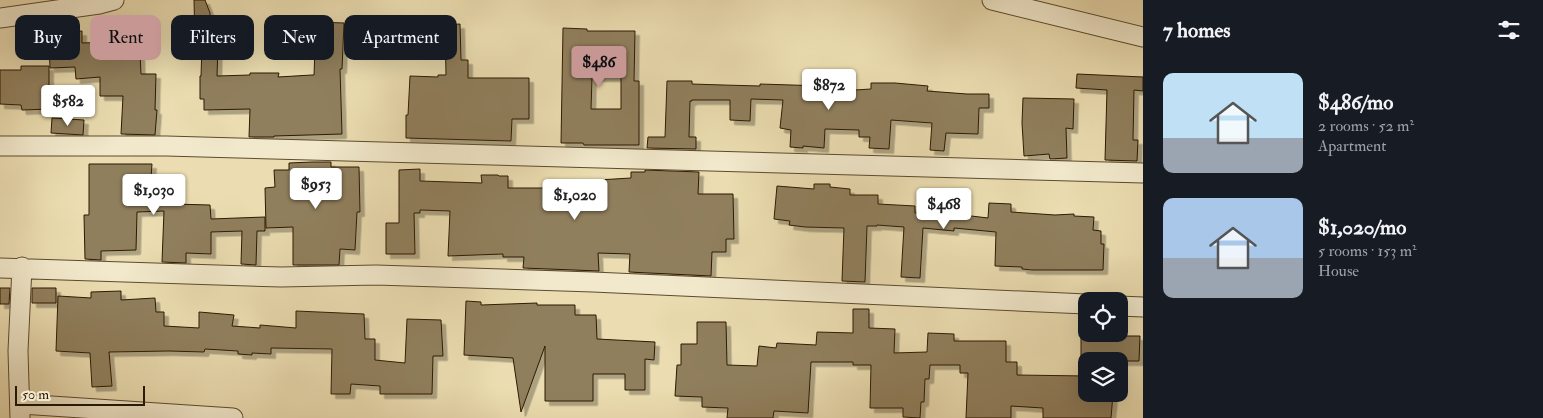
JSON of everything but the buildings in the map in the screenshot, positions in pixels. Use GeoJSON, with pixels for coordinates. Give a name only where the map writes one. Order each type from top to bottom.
{"type":"FeatureCollection","features":[{"type":"Feature","properties":{"kind":"street"},"geometry":{"type":"LineString","coordinates":[[0,18],[99,4],[114,0]]}},
{"type":"Feature","properties":{"kind":"street"},"geometry":{"type":"LineString","coordinates":[[992,0],[1143,37]]}},
{"type":"Feature","properties":{"kind":"street"},"geometry":{"type":"LineString","coordinates":[[0,146],[166,146],[1143,172]]}},
{"type":"Feature","properties":{"kind":"street"},"geometry":{"type":"LineString","coordinates":[[0,268],[22,267],[281,277],[376,274],[1078,304]]}},
{"type":"Feature","properties":{"kind":"street"},"geometry":{"type":"LineString","coordinates":[[22,267],[18,351],[21,411],[233,418]]}},
{"type":"Feature","properties":{"kind":"street"},"geometry":{"type":"LineString","coordinates":[[1128,306],[1143,307]]}}]}
